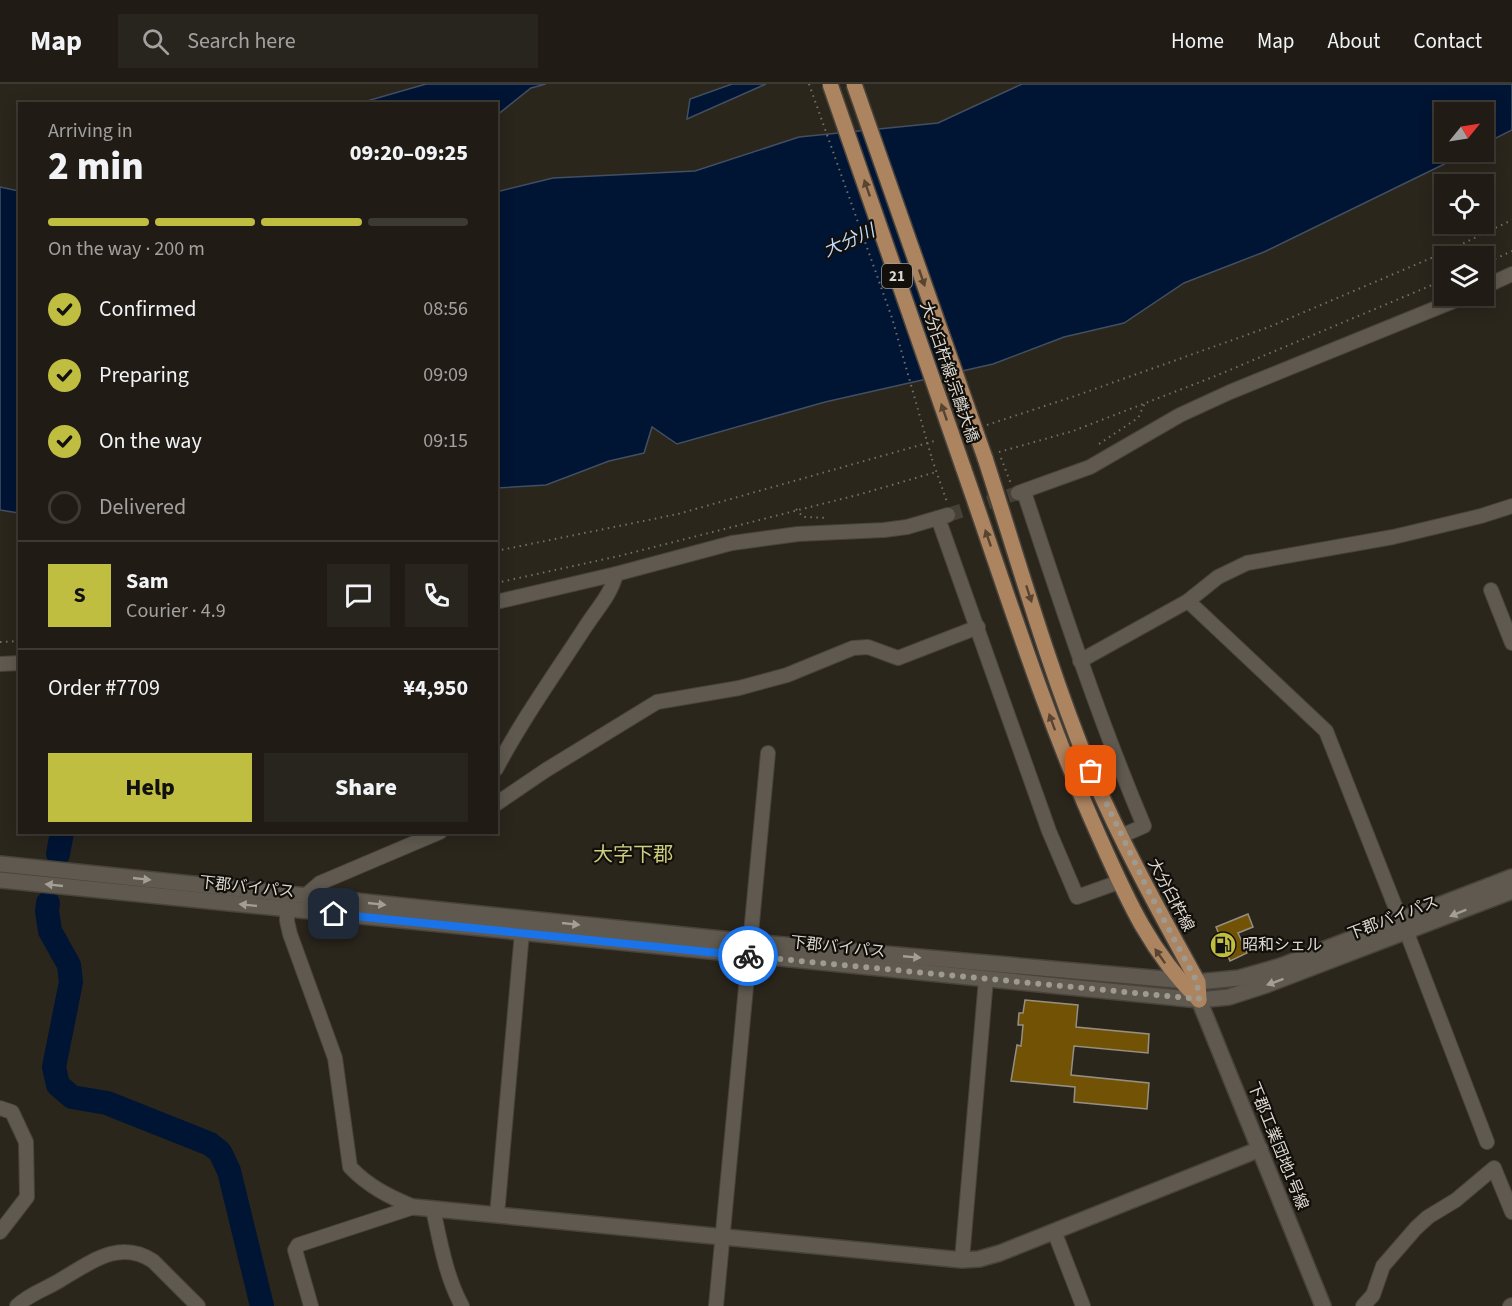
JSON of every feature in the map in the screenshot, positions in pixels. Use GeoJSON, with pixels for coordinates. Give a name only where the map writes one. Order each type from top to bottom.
{"type":"FeatureCollection","features":[{"type":"Feature","properties":{"kind":"main road","name":"大分臼杵線;宗麟大橋"},"geometry":{"type":"LineString","coordinates":[[831,84],[1071,774],[1119,882]]}},
{"type":"Feature","properties":{"kind":"main road","name":"大分臼杵線;宗麟大橋"},"geometry":{"type":"LineString","coordinates":[[854,84],[992,455]]}},
{"type":"Feature","properties":{"kind":"main road","name":"大分臼杵線"},"geometry":{"type":"LineString","coordinates":[[992,455],[1060,688],[1091,771],[1121,836],[1197,982],[1199,999]]}},
{"type":"Feature","properties":{"kind":"main road","name":"21"},"geometry":{"type":"LineString","coordinates":[[1119,882],[1151,943],[1180,981],[1199,999]]}},
{"type":"Feature","properties":{"kind":"street"},"geometry":{"type":"LineString","coordinates":[[1494,282],[1512,274]]}},
{"type":"Feature","properties":{"kind":"street"},"geometry":{"type":"LineString","coordinates":[[1121,836],[1144,826],[1127,788],[1080,661],[1021,492],[1090,467],[1180,415],[1230,392],[1441,306]]}},
{"type":"Feature","properties":{"kind":"street"},"geometry":{"type":"LineString","coordinates":[[1080,661],[1188,601],[1218,577],[1247,563],[1393,537],[1481,516],[1512,506]]}},
{"type":"Feature","properties":{"kind":"street"},"geometry":{"type":"LineString","coordinates":[[498,602],[616,574],[732,543],[798,534],[884,530],[943,517],[1048,831],[1077,897],[1119,882]]}},
{"type":"Feature","properties":{"kind":"street"},"geometry":{"type":"LineString","coordinates":[[498,765],[513,737],[612,588],[616,574]]}},
{"type":"Feature","properties":{"kind":"street"},"geometry":{"type":"LineString","coordinates":[[1491,590],[1512,643]]}},
{"type":"Feature","properties":{"kind":"street"},"geometry":{"type":"LineString","coordinates":[[1188,601],[1326,731],[1487,1142]]}},
{"type":"Feature","properties":{"kind":"street"},"geometry":{"type":"LineString","coordinates":[[498,803],[546,770],[657,702],[740,688],[777,678],[853,648],[868,647],[898,658],[978,627]]}},
{"type":"Feature","properties":{"kind":"street"},"geometry":{"type":"LineString","coordinates":[[0,664],[18,663]]}},
{"type":"Feature","properties":{"kind":"street"},"geometry":{"type":"LineString","coordinates":[[716,1306],[768,753]]}},
{"type":"Feature","properties":{"kind":"street"},"geometry":{"type":"LineString","coordinates":[[305,896],[320,883],[435,834]]}},
{"type":"Feature","properties":{"kind":"street","name":"下郡バイパス"},"geometry":{"type":"LineString","coordinates":[[0,864],[305,896],[523,926]]}},
{"type":"Feature","properties":{"kind":"street","name":"下郡バイパス"},"geometry":{"type":"LineString","coordinates":[[0,880],[287,909],[523,926],[750,949],[986,979],[1199,999],[1229,997],[1266,986],[1512,877]]}},
{"type":"Feature","properties":{"kind":"street","name":"下郡バイパス"},"geometry":{"type":"LineString","coordinates":[[750,949],[1180,981],[1218,981],[1260,972],[1512,891]]}},
{"type":"Feature","properties":{"kind":"street"},"geometry":{"type":"LineString","coordinates":[[287,909],[290,934],[335,1058],[350,1167],[361,1179],[379,1192],[414,1207],[722,1238],[962,1260],[979,1259],[1000,1253],[1260,1149]]}},
{"type":"Feature","properties":{"kind":"street"},"geometry":{"type":"LineString","coordinates":[[497,1215],[523,926]]}},
{"type":"Feature","properties":{"kind":"street"},"geometry":{"type":"LineString","coordinates":[[962,1260],[986,979]]}},
{"type":"Feature","properties":{"kind":"street","name":"下郡工業団地1号線"},"geometry":{"type":"LineString","coordinates":[[1199,999],[1323,1306]]}},
{"type":"Feature","properties":{"kind":"street"},"geometry":{"type":"LineString","coordinates":[[0,1108],[12,1112],[19,1125],[26,1142],[28,1166],[27,1197],[0,1232]]}},
{"type":"Feature","properties":{"kind":"street"},"geometry":{"type":"LineString","coordinates":[[1363,1306],[1373,1295],[1383,1266],[1416,1228],[1428,1217],[1456,1200],[1494,1168],[1512,1212]]}},
{"type":"Feature","properties":{"kind":"street"},"geometry":{"type":"LineString","coordinates":[[311,1306],[295,1250],[298,1245],[414,1207]]}},
{"type":"Feature","properties":{"kind":"street"},"geometry":{"type":"LineString","coordinates":[[433,1209],[452,1284],[462,1306]]}},
{"type":"Feature","properties":{"kind":"street"},"geometry":{"type":"LineString","coordinates":[[1054,1231],[1083,1306]]}},
{"type":"Feature","properties":{"kind":"street"},"geometry":{"type":"LineString","coordinates":[[17,1306],[24,1299],[63,1279],[84,1264],[96,1258],[122,1252],[148,1258],[198,1306]]}},
{"type":"Feature","properties":{"kind":"path"},"geometry":{"type":"LineString","coordinates":[[809,84],[892,318],[932,459]]}},
{"type":"Feature","properties":{"kind":"path"},"geometry":{"type":"LineString","coordinates":[[987,424],[1076,396],[1269,327],[1443,253],[1512,220]]}},
{"type":"Feature","properties":{"kind":"path"},"geometry":{"type":"LineString","coordinates":[[1494,260],[1512,252]]}},
{"type":"Feature","properties":{"kind":"path"},"geometry":{"type":"LineString","coordinates":[[992,455],[1073,431],[1276,352],[1434,284]]}},
{"type":"Feature","properties":{"kind":"path"},"geometry":{"type":"LineString","coordinates":[[1093,449],[1138,418],[1145,403]]}},
{"type":"Feature","properties":{"kind":"path"},"geometry":{"type":"LineString","coordinates":[[498,551],[678,514],[943,438]]}},
{"type":"Feature","properties":{"kind":"path"},"geometry":{"type":"LineString","coordinates":[[498,583],[618,556],[861,494],[936,472]]}},
{"type":"Feature","properties":{"kind":"path"},"geometry":{"type":"LineString","coordinates":[[0,642],[18,641]]}},
{"type":"Feature","properties":{"kind":"water"},"geometry":{"type":"Polygon","coordinates":[[[426,84],[546,84],[531,88],[498,114],[498,102],[363,102],[426,84]]]}},
{"type":"Feature","properties":{"kind":"water"},"geometry":{"type":"Polygon","coordinates":[[[732,84],[766,84],[687,119],[690,99],[732,84]]]}},
{"type":"Feature","properties":{"kind":"water","name":"大分川"},"geometry":{"type":"Polygon","coordinates":[[[1022,84],[1512,84],[1512,130],[1494,139],[1494,102],[1434,102],[1434,162],[1448,162],[1264,252],[1184,283],[1124,323],[1064,337],[993,364],[825,402],[677,444],[652,427],[644,453],[609,461],[546,485],[498,488],[498,192],[553,178],[695,171],[799,137],[938,123],[1022,84]]]}},
{"type":"Feature","properties":{"kind":"water"},"geometry":{"type":"Polygon","coordinates":[[[0,187],[18,191],[18,513],[0,510],[0,187]]]}},
{"type":"Feature","properties":{"kind":"building"},"geometry":{"type":"Polygon","coordinates":[[[1248,914],[1253,927],[1238,933],[1247,953],[1230,961],[1216,927],[1248,914]]]}},
{"type":"Feature","properties":{"kind":"building"},"geometry":{"type":"Polygon","coordinates":[[[1025,1000],[1078,1005],[1076,1027],[1149,1034],[1148,1053],[1074,1046],[1071,1075],[1149,1083],[1147,1109],[1074,1102],[1075,1087],[1011,1081],[1017,1045],[1021,1046],[1023,1025],[1018,1025],[1019,1013],[1023,1013],[1025,1000]]]}},
{"type":"Feature","properties":{"kind":"waterway"},"geometry":{"type":"LineString","coordinates":[[58,854],[62,834]]}},
{"type":"Feature","properties":{"kind":"waterway"},"geometry":{"type":"LineString","coordinates":[[48,903],[50,931],[69,965],[71,982],[54,1067],[58,1085],[72,1097],[107,1103],[210,1144],[220,1152],[229,1171],[262,1306]]}},
{"type":"Feature","properties":{"kind":"tunnel"},"geometry":{"type":"LineString","coordinates":[[948,515],[1018,493]]}},
{"type":"Feature","properties":{"kind":"way so far"},"geometry":{"type":"LineString","coordinates":[[748,956],[1199,999],[1197,982],[1147,888],[1091,771]]}},
{"type":"Feature","properties":{"kind":"place","name":"昭和シェル"},"geometry":{"type":"Point","coordinates":[1223,945]}},
{"type":"Feature","properties":{"kind":"district","name":"大字下郡"},"geometry":{"type":"Point","coordinates":[633,855]}},
{"type":"Feature","properties":{"kind":"route"},"geometry":{"type":"LineString","coordinates":[[334,914],[748,956]]}}]}
